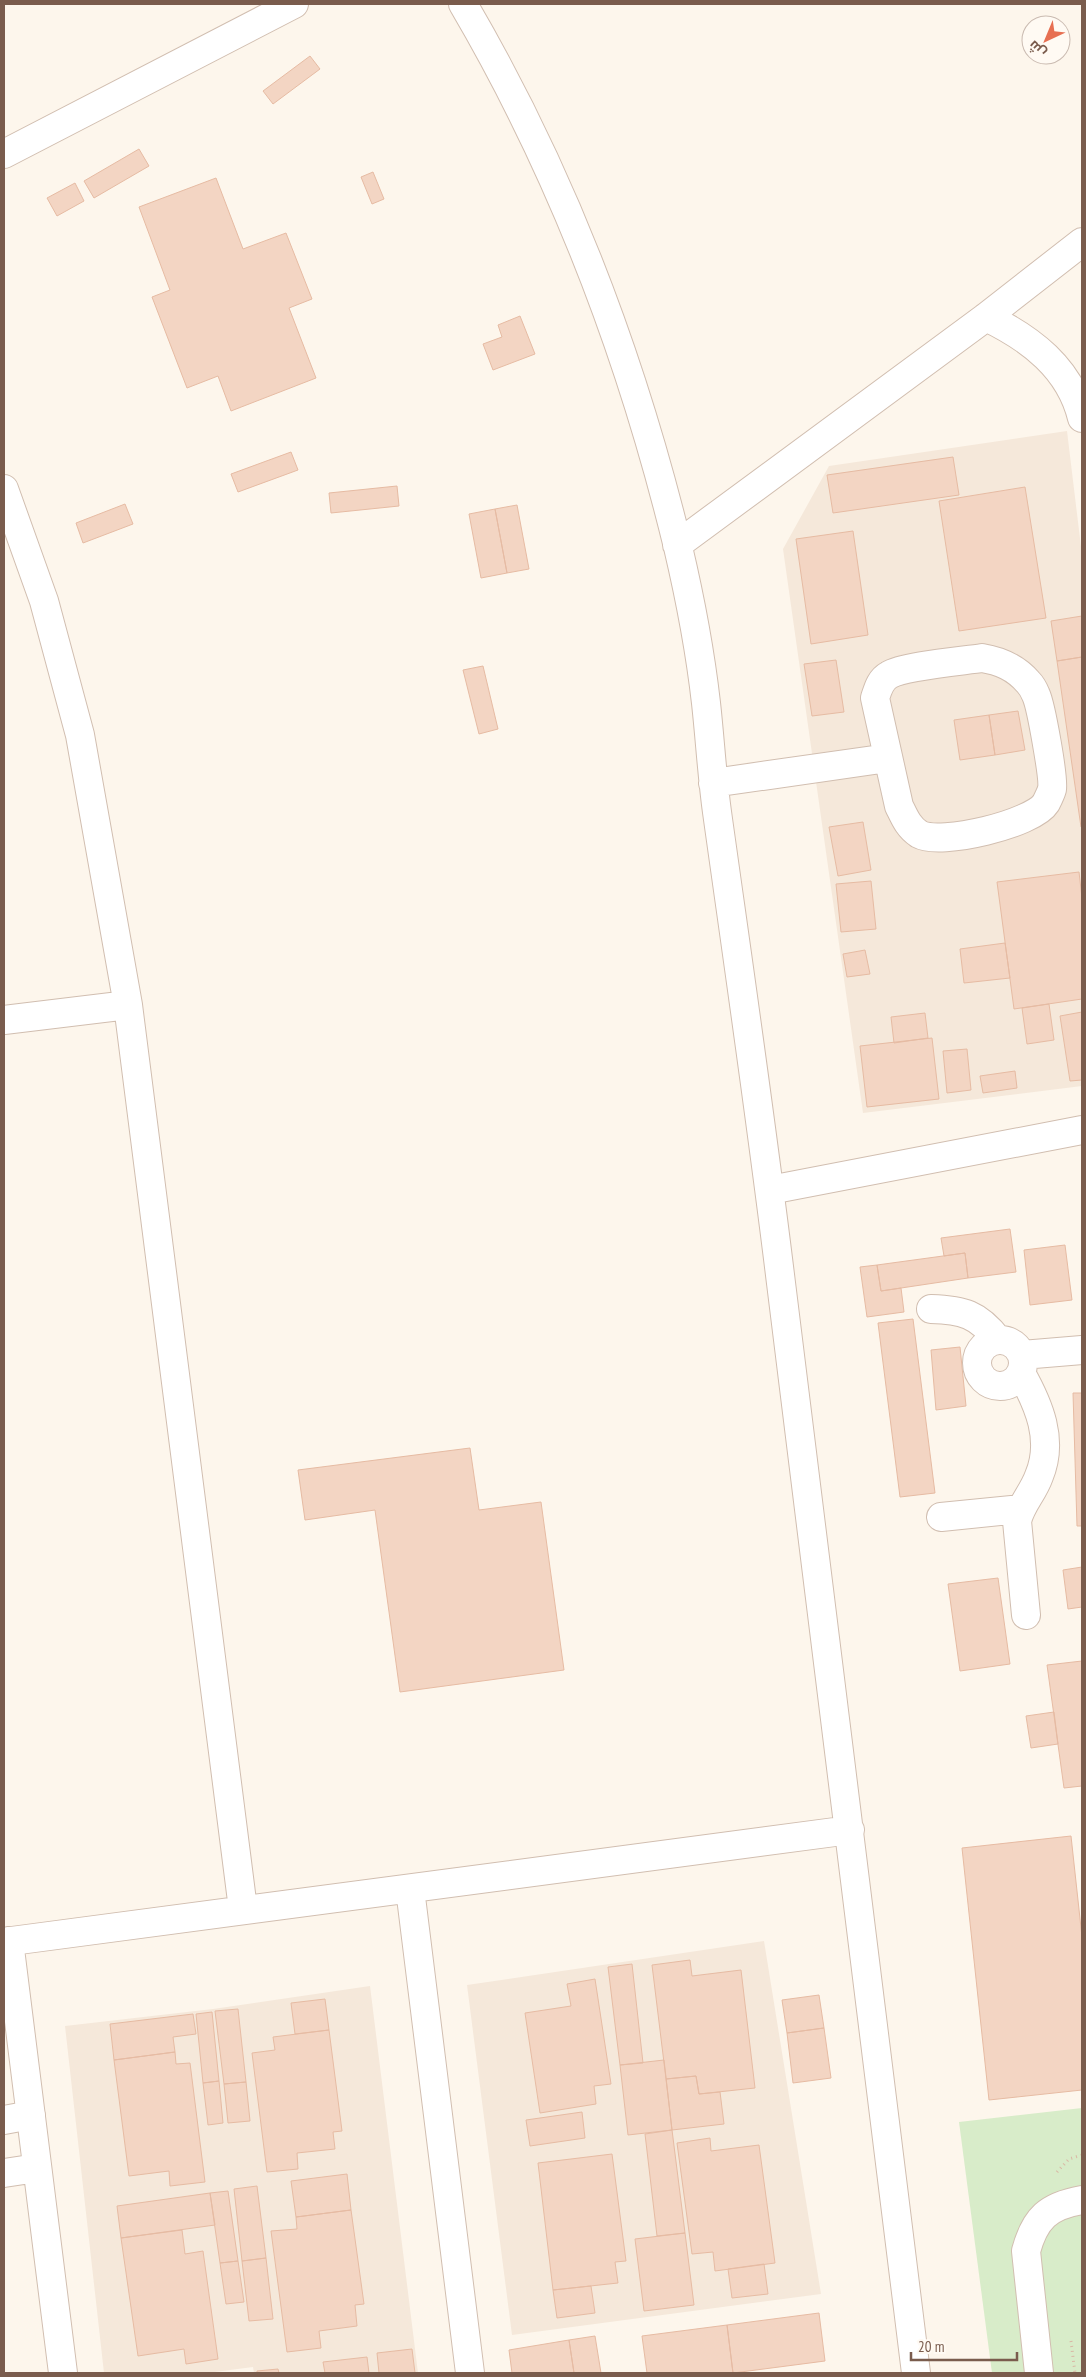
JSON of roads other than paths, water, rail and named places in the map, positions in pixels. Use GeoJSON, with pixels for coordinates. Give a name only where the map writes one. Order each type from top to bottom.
{"type":"FeatureCollection","features":[{"type":"Feature","properties":{"kind":"street"},"geometry":{"type":"LineString","coordinates":[[4,154],[294,4]]}},
{"type":"Feature","properties":{"kind":"street"},"geometry":{"type":"LineString","coordinates":[[463,4],[515,102],[555,187],[592,274],[624,363],[677,545],[694,623],[706,703],[713,783],[770,1190],[916,2373]]}},
{"type":"Feature","properties":{"kind":"street"},"geometry":{"type":"LineString","coordinates":[[677,545],[986,317],[1082,242]]}},
{"type":"Feature","properties":{"kind":"street"},"geometry":{"type":"LineString","coordinates":[[986,317],[1016,332],[1043,353],[1065,379],[1082,418]]}},
{"type":"Feature","properties":{"kind":"street"},"geometry":{"type":"LineString","coordinates":[[4,489],[44,601],[80,735],[128,1005],[243,1909]]}},
{"type":"Feature","properties":{"kind":"street"},"geometry":{"type":"LineString","coordinates":[[982,658],[988,659],[1008,666],[1019,673],[1036,695],[1052,773],[1052,788],[1046,803],[1035,815],[1020,822],[952,838],[934,839],[918,833],[906,822],[899,806],[888,758],[875,698],[879,685],[889,675],[902,671],[982,658]]}},
{"type":"Feature","properties":{"kind":"street"},"geometry":{"type":"LineString","coordinates":[[713,783],[888,758]]}},
{"type":"Feature","properties":{"kind":"street"},"geometry":{"type":"LineString","coordinates":[[4,1020],[128,1005]]}},
{"type":"Feature","properties":{"kind":"street"},"geometry":{"type":"LineString","coordinates":[[770,1190],[1082,1130]]}},
{"type":"Feature","properties":{"kind":"street"},"geometry":{"type":"LineString","coordinates":[[931,1309],[955,1310],[975,1317],[989,1328],[998,1340],[1016,1347],[1036,1401],[1045,1441],[1044,1459],[1040,1476],[1020,1509],[1018,1534],[1026,1615]]}},
{"type":"Feature","properties":{"kind":"street"},"geometry":{"type":"LineString","coordinates":[[998,1340],[989,1343],[982,1349],[978,1358],[981,1376],[988,1383],[997,1386],[1007,1385],[1015,1381],[1021,1364]]}},
{"type":"Feature","properties":{"kind":"street"},"geometry":{"type":"LineString","coordinates":[[1021,1364],[1082,1350]]}},
{"type":"Feature","properties":{"kind":"street"},"geometry":{"type":"LineString","coordinates":[[941,1517],[1020,1509]]}},
{"type":"Feature","properties":{"kind":"street"},"geometry":{"type":"LineString","coordinates":[[63,2373],[31,2115],[6,1942],[243,1909],[410,1889],[850,1830]]}},
{"type":"Feature","properties":{"kind":"street"},"geometry":{"type":"LineString","coordinates":[[410,1889],[470,2373]]}},
{"type":"Feature","properties":{"kind":"street"},"geometry":{"type":"LineString","coordinates":[[4,2120],[31,2115]]}},
{"type":"Feature","properties":{"kind":"street"},"geometry":{"type":"LineString","coordinates":[[4,2173],[37,2168]]}},
{"type":"Feature","properties":{"kind":"street"},"geometry":{"type":"LineString","coordinates":[[1039,2373],[1026,2251],[1031,2232],[1043,2216],[1054,2208],[1082,2200]]}}]}
